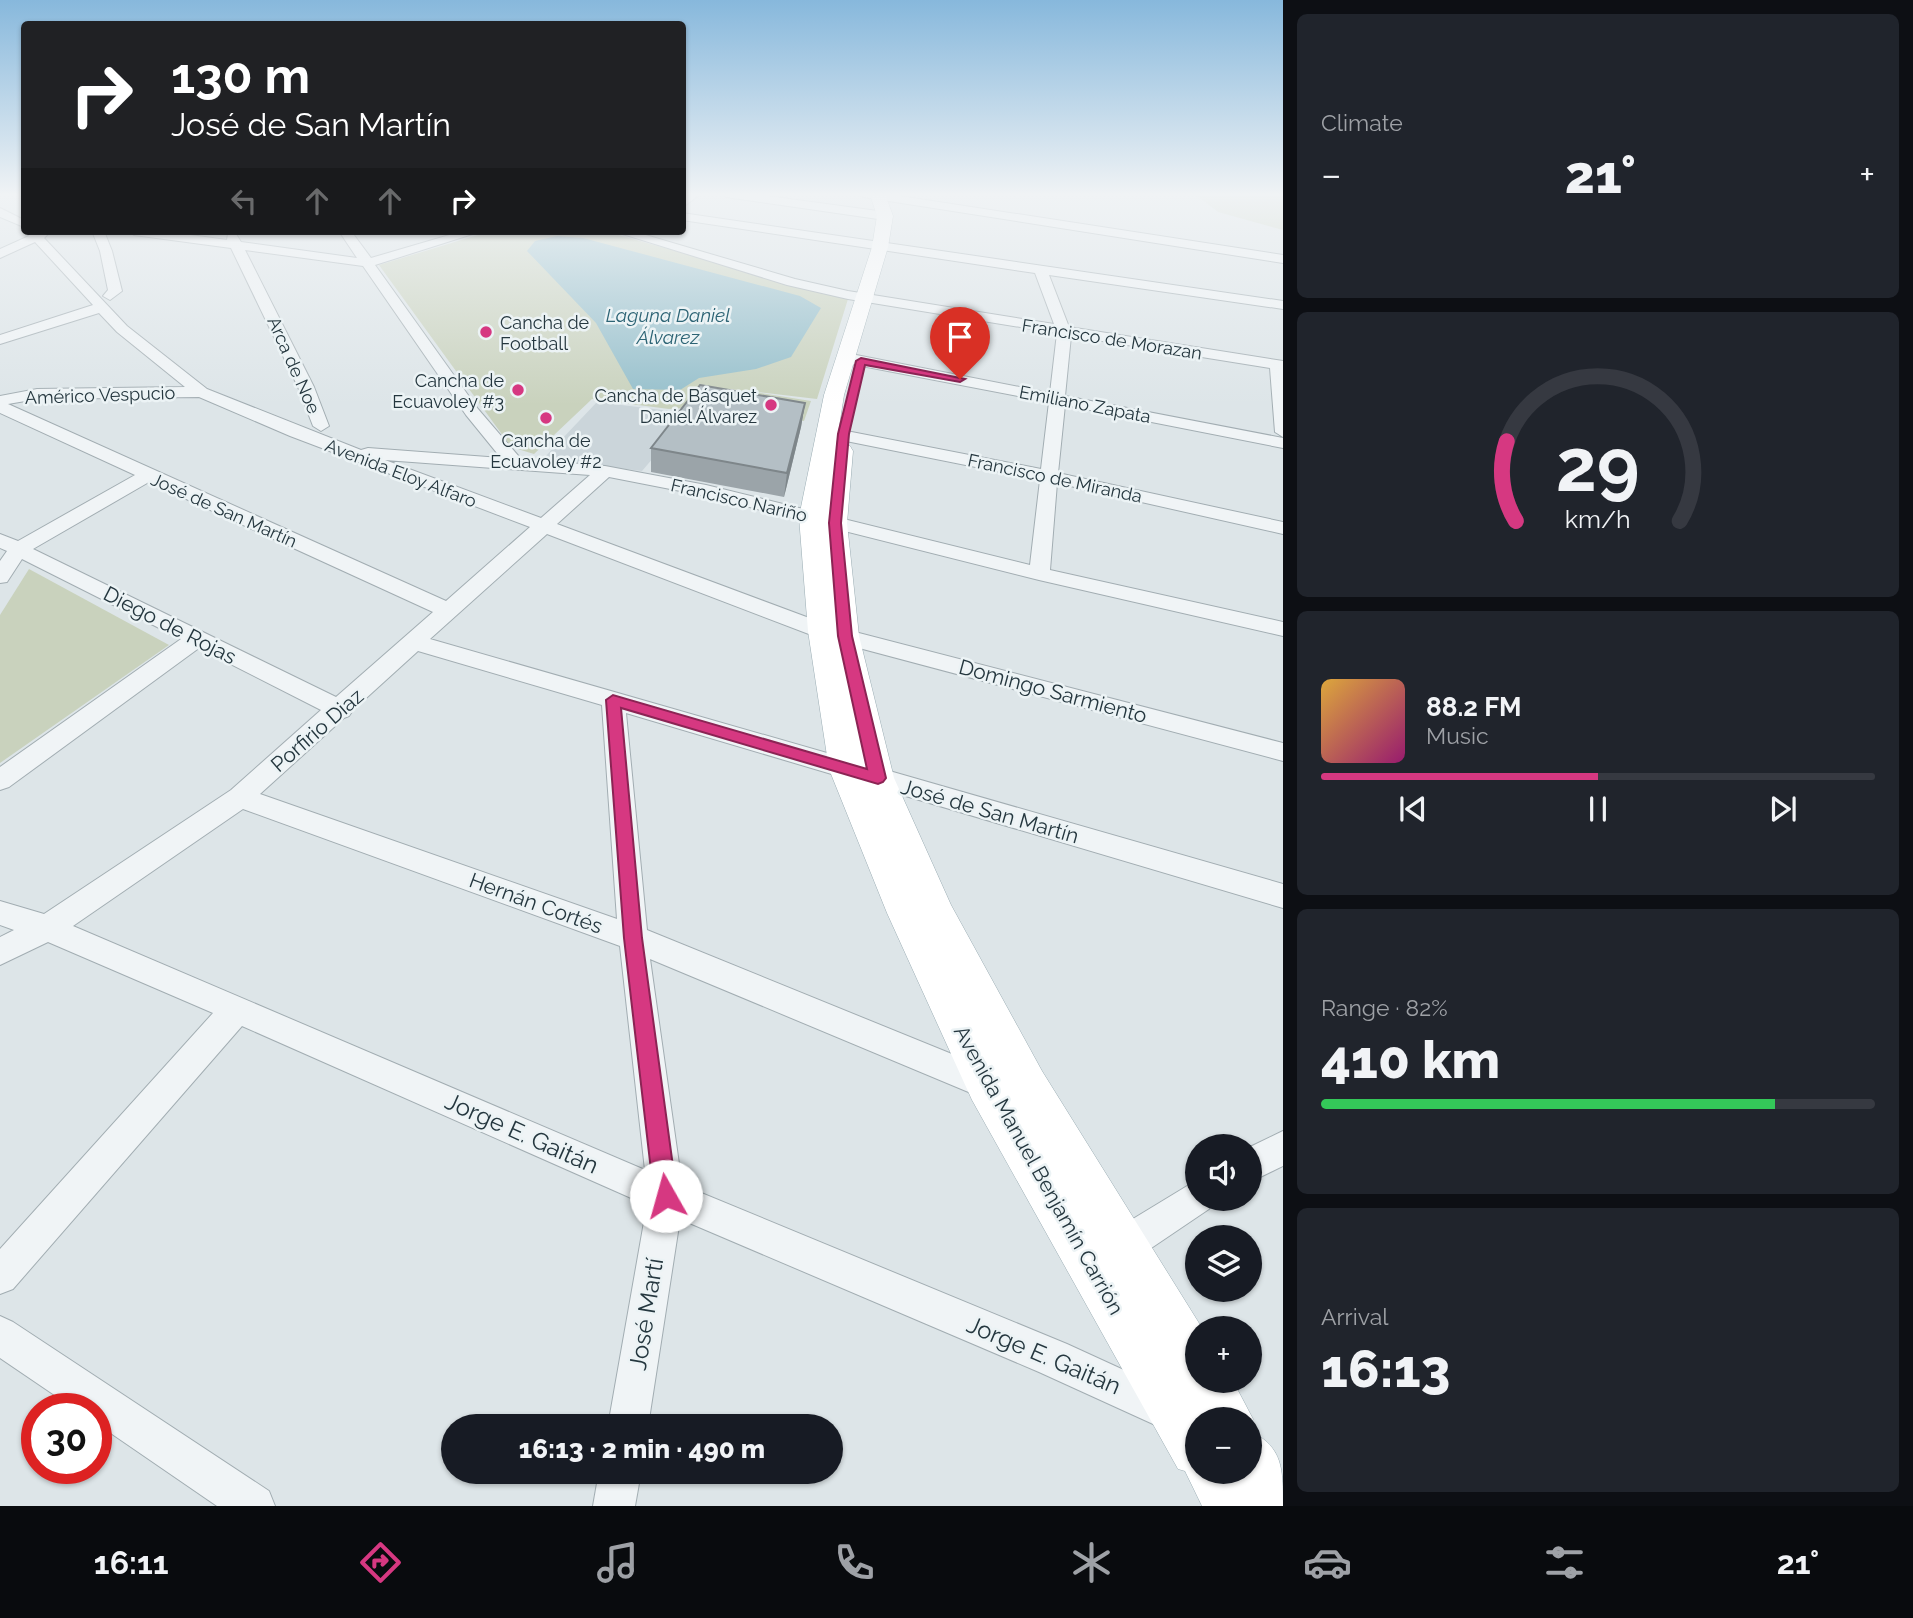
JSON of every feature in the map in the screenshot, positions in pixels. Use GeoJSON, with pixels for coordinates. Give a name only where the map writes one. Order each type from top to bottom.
{"type":"FeatureCollection","features":[{"type":"Feature","properties":{"kind":"main road","name":"Avenida Manuel Benjamín Carrión"},"geometry":{"type":"LineString","coordinates":[[883,264],[834,433],[823,520],[834,634],[862,774],[905,913],[1006,1084],[1085,1254],[1186,1407]]}},
{"type":"Feature","properties":{"kind":"main road","name":"Avenida Manuel Benjamín Carrión"},"geometry":{"type":"LineString","coordinates":[[1006,1084],[1125,1244],[1185,1346]]}},
{"type":"Feature","properties":{"kind":"main road"},"geometry":{"type":"LineString","coordinates":[[1262,1475],[1281,1506]]}},
{"type":"Feature","properties":{"kind":"main road"},"geometry":{"type":"LineString","coordinates":[[1219,1484],[1233,1506]]}},
{"type":"Feature","properties":{"kind":"street","name":"Avenida Eloy Alfaro"},"geometry":{"type":"LineString","coordinates":[[68,264],[102,301],[122,329],[201,392],[349,452],[549,521]]}},
{"type":"Feature","properties":{"kind":"street"},"geometry":{"type":"LineString","coordinates":[[0,340],[102,301],[115,291],[109,264]]}},
{"type":"Feature","properties":{"kind":"street","name":"Arca de Noe"},"geometry":{"type":"LineString","coordinates":[[247,264],[306,387],[321,426]]}},
{"type":"Feature","properties":{"kind":"street"},"geometry":{"type":"LineString","coordinates":[[369,264],[472,412],[514,462]]}},
{"type":"Feature","properties":{"kind":"street","name":"Francisco de Morazan"},"geometry":{"type":"LineString","coordinates":[[738,264],[792,282],[873,299],[1280,365]]}},
{"type":"Feature","properties":{"kind":"street"},"geometry":{"type":"LineString","coordinates":[[1006,264],[1283,305]]}},
{"type":"Feature","properties":{"kind":"street"},"geometry":{"type":"LineString","coordinates":[[1039,574],[1064,331],[1040,269]]}},
{"type":"Feature","properties":{"kind":"street","name":"Avenida Eloy Alfaro"},"geometry":{"type":"LineString","coordinates":[[102,301],[166,349],[231,392],[394,454],[549,521],[834,634]]}},
{"type":"Feature","properties":{"kind":"street","name":"Emiliano Zapata"},"geometry":{"type":"LineString","coordinates":[[854,359],[1283,443]]}},
{"type":"Feature","properties":{"kind":"street"},"geometry":{"type":"LineString","coordinates":[[1280,365],[1283,432]]}},
{"type":"Feature","properties":{"kind":"street","name":"Américo Vespucio"},"geometry":{"type":"LineString","coordinates":[[0,401],[37,394],[201,392]]}},
{"type":"Feature","properties":{"kind":"street","name":"José de San Martín"},"geometry":{"type":"LineString","coordinates":[[0,407],[449,611]]}},
{"type":"Feature","properties":{"kind":"street","name":"Francisco de Miranda"},"geometry":{"type":"LineString","coordinates":[[834,433],[1048,476],[1283,528]]}},
{"type":"Feature","properties":{"kind":"street","name":"Francisco Nariño"},"geometry":{"type":"LineString","coordinates":[[349,452],[514,462],[605,471],[706,491],[1039,574],[1283,629]]}},
{"type":"Feature","properties":{"kind":"street","name":"Porfirio Diaz"},"geometry":{"type":"LineString","coordinates":[[0,952],[47,929],[240,797],[341,710],[605,471]]}},
{"type":"Feature","properties":{"kind":"street"},"geometry":{"type":"LineString","coordinates":[[0,576],[9,544],[148,475]]}},
{"type":"Feature","properties":{"kind":"street","name":"Diego de Rojas"},"geometry":{"type":"LineString","coordinates":[[9,544],[341,710]]}},
{"type":"Feature","properties":{"kind":"street","name":"Domingo Sarmiento"},"geometry":{"type":"LineString","coordinates":[[834,634],[1283,752]]}},
{"type":"Feature","properties":{"kind":"street"},"geometry":{"type":"LineString","coordinates":[[0,780],[198,638]]}},
{"type":"Feature","properties":{"kind":"street","name":"José de San Martín"},"geometry":{"type":"LineString","coordinates":[[414,642],[1283,896]]}},
{"type":"Feature","properties":{"kind":"street","name":"José Martí"},"geometry":{"type":"LineString","coordinates":[[613,700],[633,938],[666,1196],[630,1414]]}},
{"type":"Feature","properties":{"kind":"street","name":"Hernán Cortés"},"geometry":{"type":"LineString","coordinates":[[240,797],[633,938],[1006,1084]]}},
{"type":"Feature","properties":{"kind":"street","name":"Jorge E. Gaitán"},"geometry":{"type":"LineString","coordinates":[[0,913],[47,929],[237,1009],[666,1196],[1185,1414]]}},
{"type":"Feature","properties":{"kind":"street"},"geometry":{"type":"LineString","coordinates":[[0,1276],[237,1009]]}},
{"type":"Feature","properties":{"kind":"street"},"geometry":{"type":"LineString","coordinates":[[1262,1159],[1283,1148]]}},
{"type":"Feature","properties":{"kind":"street"},"geometry":{"type":"LineString","coordinates":[[1085,1254],[1125,1244],[1185,1205]]}},
{"type":"Feature","properties":{"kind":"street"},"geometry":{"type":"LineString","coordinates":[[0,1335],[254,1506]]}},
{"type":"Feature","properties":{"kind":"street"},"geometry":{"type":"LineString","coordinates":[[1262,1460],[1283,1468]]}},
{"type":"Feature","properties":{"kind":"street"},"geometry":{"type":"LineString","coordinates":[[614,1506],[618,1484]]}},
{"type":"Feature","properties":{"kind":"shaded area"},"geometry":{"type":"Polygon","coordinates":[[[597,402],[689,416],[642,471],[543,459],[597,402]]]}},
{"type":"Feature","properties":{"kind":"green space"},"geometry":{"type":"Polygon","coordinates":[[[723,264],[848,299],[817,399],[742,390],[811,401],[804,421],[731,410],[739,390],[726,389],[716,406],[669,409],[592,399],[534,454],[511,447],[379,265],[723,264]]]}},
{"type":"Feature","properties":{"kind":"green space"},"geometry":{"type":"Polygon","coordinates":[[[29,569],[169,645],[0,763],[0,615],[29,569]]]}},
{"type":"Feature","properties":{"kind":"water","name":"Laguna Daniel Álvarez"},"geometry":{"type":"Polygon","coordinates":[[[540,264],[681,264],[800,296],[821,308],[791,357],[756,369],[699,378],[680,390],[633,389],[596,323],[540,264]]]}},
{"type":"Feature","properties":{"kind":"building"},"geometry":{"type":"Polygon","coordinates":[[[700,385],[805,403],[787,473],[651,448],[700,385]]]}},
{"type":"Feature","properties":{"kind":"place","name":"Cancha de Football"},"geometry":{"type":"Point","coordinates":[486,332]}},
{"type":"Feature","properties":{"kind":"place","name":"Cancha de Ecuavoley #3"},"geometry":{"type":"Point","coordinates":[518,390]}},
{"type":"Feature","properties":{"kind":"place","name":"Cancha de Básquet Daniel Álvarez"},"geometry":{"type":"Point","coordinates":[771,405]}},
{"type":"Feature","properties":{"kind":"place","name":"Cancha de Ecuavoley #2"},"geometry":{"type":"Point","coordinates":[546,418]}},
{"type":"Feature","properties":{"kind":"route"},"geometry":{"type":"LineString","coordinates":[[666,1196],[633,938],[613,700],[878,778],[845,636],[835,523],[843,434],[861,361],[960,379]]}}]}
